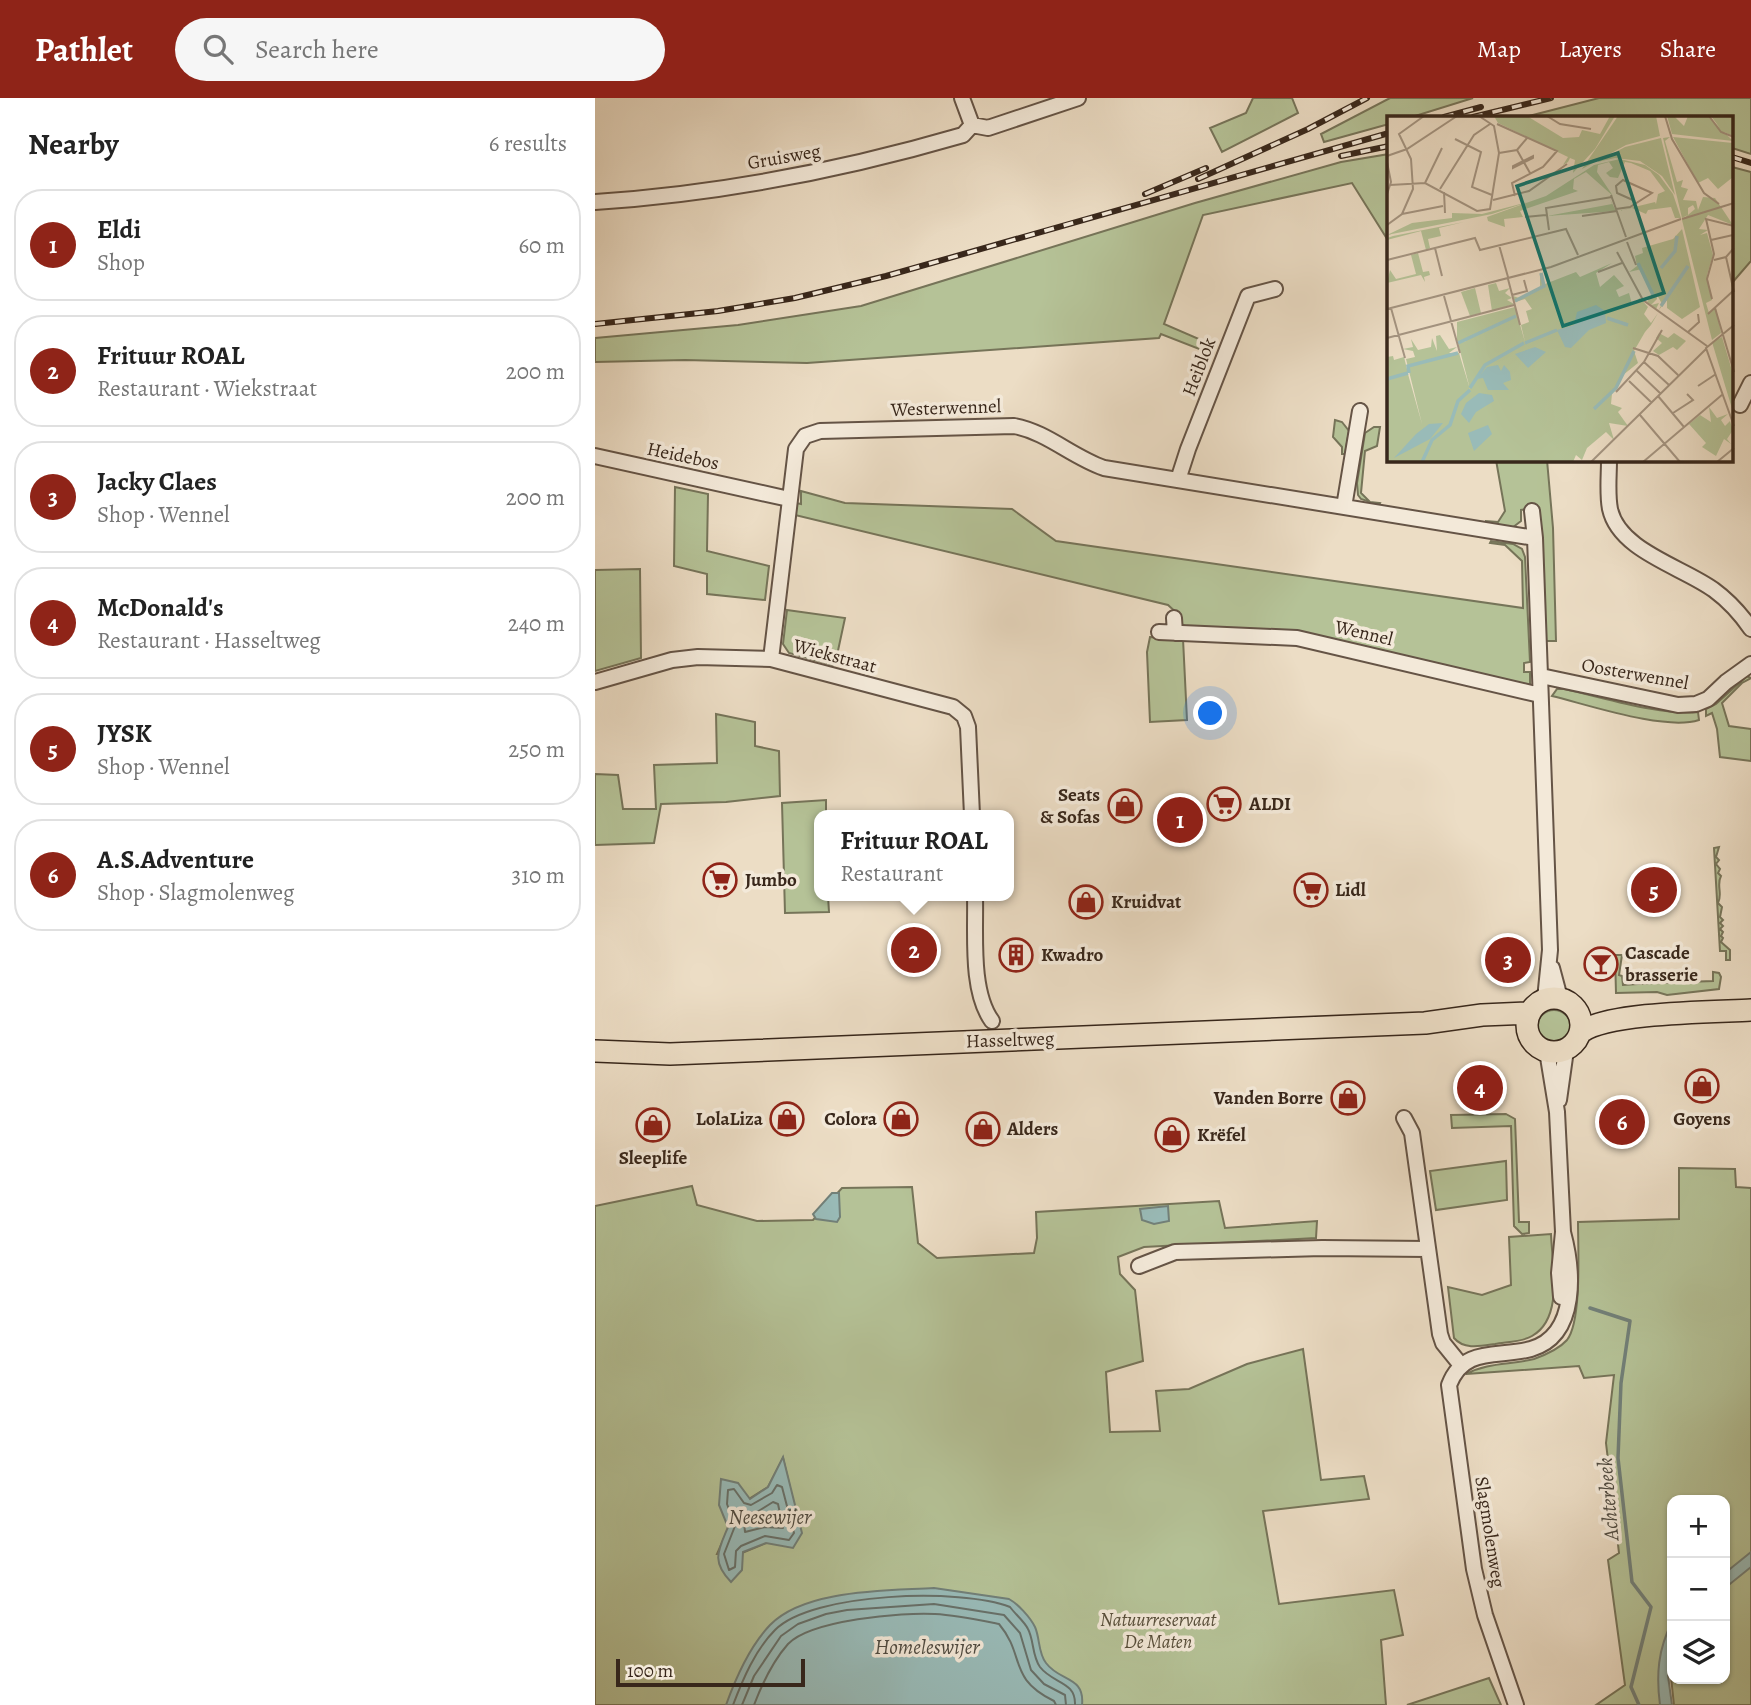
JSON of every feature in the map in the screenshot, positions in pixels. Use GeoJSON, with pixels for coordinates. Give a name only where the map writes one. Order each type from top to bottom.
{"type":"FeatureCollection","features":[{"type":"Feature","properties":{"kind":"main road"},"geometry":{"type":"LineString","coordinates":[[1553,999],[1567,1001],[1579,1022],[1572,1045],[1556,1051],[1532,1041],[1528,1023],[1538,1002],[1553,999]]}},
{"type":"Feature","properties":{"kind":"main road"},"geometry":{"type":"LineString","coordinates":[[1579,1022],[1751,1010]]}},
{"type":"Feature","properties":{"kind":"main road","name":"Hasseltweg"},"geometry":{"type":"LineString","coordinates":[[595,1051],[670,1054],[1425,1023],[1482,1015],[1528,1023]]}},
{"type":"Feature","properties":{"kind":"street"},"geometry":{"type":"LineString","coordinates":[[962,98],[972,125]]}},
{"type":"Feature","properties":{"kind":"street","name":"Gruisweg"},"geometry":{"type":"LineString","coordinates":[[595,202],[630,200],[746,184],[847,165],[963,135],[972,125],[988,128],[1078,98]]}},
{"type":"Feature","properties":{"kind":"street","name":"Heiblok"},"geometry":{"type":"LineString","coordinates":[[1178,480],[1248,296],[1275,289]]}},
{"type":"Feature","properties":{"kind":"street"},"geometry":{"type":"LineString","coordinates":[[1741,406],[1751,383]]}},
{"type":"Feature","properties":{"kind":"street"},"geometry":{"type":"LineString","coordinates":[[1344,507],[1360,411]]}},
{"type":"Feature","properties":{"kind":"street","name":"Westerwennel"},"geometry":{"type":"LineString","coordinates":[[771,659],[796,449],[805,436],[820,431],[1014,426],[1026,428],[1085,462],[1104,468],[1535,538]]}},
{"type":"Feature","properties":{"kind":"street","name":"Heidebos"},"geometry":{"type":"LineString","coordinates":[[595,456],[789,499]]}},
{"type":"Feature","properties":{"kind":"street"},"geometry":{"type":"LineString","coordinates":[[1609,462],[1610,510],[1623,533],[1641,549],[1714,590],[1738,610],[1751,629]]}},
{"type":"Feature","properties":{"kind":"street"},"geometry":{"type":"LineString","coordinates":[[1532,510],[1553,999]]}},
{"type":"Feature","properties":{"kind":"street","name":"Wennel"},"geometry":{"type":"LineString","coordinates":[[1159,632],[1175,626],[1297,638],[1541,695]]}},
{"type":"Feature","properties":{"kind":"street","name":"Wiekstraat"},"geometry":{"type":"LineString","coordinates":[[595,682],[672,660],[698,657],[771,659],[953,707],[964,716],[968,727],[972,810]]}},
{"type":"Feature","properties":{"kind":"street","name":"Oosterwennel"},"geometry":{"type":"LineString","coordinates":[[1541,676],[1678,705],[1696,704],[1708,699],[1751,664]]}},
{"type":"Feature","properties":{"kind":"street"},"geometry":{"type":"LineString","coordinates":[[975,901],[978,988],[985,1010],[992,1021]]}},
{"type":"Feature","properties":{"kind":"street"},"geometry":{"type":"LineString","coordinates":[[1404,1118],[1412,1133],[1427,1249],[1443,1343],[1460,1364],[1488,1355],[1532,1348],[1551,1338],[1562,1322],[1569,1297],[1570,1273],[1563,1232],[1556,1051]]}},
{"type":"Feature","properties":{"kind":"street"},"geometry":{"type":"LineString","coordinates":[[1139,1266],[1175,1252],[1322,1248],[1427,1249]]}},
{"type":"Feature","properties":{"kind":"street","name":"Slagmolenweg"},"geometry":{"type":"LineString","coordinates":[[1460,1364],[1449,1385],[1449,1398],[1474,1569],[1488,1626],[1516,1705]]}},
{"type":"Feature","properties":{"kind":"green space"},"geometry":{"type":"Polygon","coordinates":[[[1253,98],[1292,98],[1298,113],[1222,152],[1210,128],[1246,113],[1253,98]]]}},
{"type":"Feature","properties":{"kind":"green space"},"geometry":{"type":"Polygon","coordinates":[[[1390,98],[1473,98],[1415,116],[1387,116],[1387,125],[1324,142],[1321,134],[1390,98]]]}},
{"type":"Feature","properties":{"kind":"green space"},"geometry":{"type":"Polygon","coordinates":[[[1599,98],[1751,98],[1751,154],[1733,148],[1733,116],[1529,116],[1599,98]]]}},
{"type":"Feature","properties":{"kind":"green space"},"geometry":{"type":"Polygon","coordinates":[[[1387,154],[1387,239],[1352,183],[1203,215],[1164,324],[1215,346],[1212,354],[1161,334],[1159,338],[807,363],[685,360],[595,362],[595,338],[738,325],[861,306],[1195,203],[1341,162],[1387,154]]]}},
{"type":"Feature","properties":{"kind":"green space"},"geometry":{"type":"Polygon","coordinates":[[[1733,167],[1751,172],[1751,261],[1733,282],[1733,167]]]}},
{"type":"Feature","properties":{"kind":"green space"},"geometry":{"type":"Polygon","coordinates":[[[1335,420],[1342,422],[1349,431],[1345,454],[1342,454],[1342,447],[1333,437],[1335,420]]]}},
{"type":"Feature","properties":{"kind":"green space"},"geometry":{"type":"Polygon","coordinates":[[[1374,427],[1380,427],[1377,446],[1365,451],[1361,493],[1370,502],[1358,495],[1357,483],[1365,433],[1374,427]]]}},
{"type":"Feature","properties":{"kind":"green space"},"geometry":{"type":"Polygon","coordinates":[[[1496,462],[1547,462],[1553,528],[1556,641],[1545,641],[1536,508],[1521,510],[1521,521],[1512,528],[1486,524],[1486,521],[1498,522],[1505,511],[1496,462]]]}},
{"type":"Feature","properties":{"kind":"green space"},"geometry":{"type":"Polygon","coordinates":[[[675,487],[708,494],[707,551],[769,566],[765,600],[707,594],[707,574],[674,566],[675,487]]]}},
{"type":"Feature","properties":{"kind":"green space"},"geometry":{"type":"Polygon","coordinates":[[[801,491],[845,503],[1012,509],[1056,541],[1523,608],[1522,561],[1505,545],[1490,543],[1513,544],[1522,549],[1525,557],[1530,662],[1524,663],[1524,672],[1530,672],[1530,689],[1387,655],[1188,627],[1181,624],[1179,615],[1168,605],[795,515],[796,503],[801,504],[801,491]]]}},
{"type":"Feature","properties":{"kind":"green space"},"geometry":{"type":"Polygon","coordinates":[[[640,569],[641,658],[595,671],[595,570],[640,569]]]}},
{"type":"Feature","properties":{"kind":"green space"},"geometry":{"type":"Polygon","coordinates":[[[787,610],[845,618],[833,665],[789,653],[783,644],[787,610]]]}},
{"type":"Feature","properties":{"kind":"green space"},"geometry":{"type":"Polygon","coordinates":[[[1150,637],[1183,639],[1187,720],[1150,722],[1147,652],[1150,637]]]}},
{"type":"Feature","properties":{"kind":"green space"},"geometry":{"type":"Polygon","coordinates":[[[1747,676],[1751,678],[1722,703],[1729,726],[1751,729],[1751,761],[1720,757],[1717,729],[1712,713],[1706,716],[1706,709],[1716,704],[1747,676]]]}},
{"type":"Feature","properties":{"kind":"green space"},"geometry":{"type":"Polygon","coordinates":[[[1557,689],[1649,709],[1698,712],[1699,720],[1667,722],[1627,716],[1552,696],[1557,689]]]}},
{"type":"Feature","properties":{"kind":"green space"},"geometry":{"type":"Polygon","coordinates":[[[716,714],[755,722],[755,746],[779,751],[780,796],[726,802],[661,804],[654,843],[595,845],[595,774],[618,775],[623,809],[656,809],[654,765],[717,763],[716,714]]]}},
{"type":"Feature","properties":{"kind":"green space"},"geometry":{"type":"Polygon","coordinates":[[[826,800],[826,810],[814,810],[814,901],[828,901],[829,912],[785,913],[782,803],[826,800]]]}},
{"type":"Feature","properties":{"kind":"green space"},"geometry":{"type":"Polygon","coordinates":[[[1719,847],[1716,857],[1719,860],[1716,864],[1721,876],[1718,903],[1722,907],[1720,917],[1723,920],[1720,923],[1723,926],[1720,929],[1723,932],[1721,942],[1730,950],[1730,960],[1726,960],[1726,951],[1720,951],[1714,848],[1719,847]]]}},
{"type":"Feature","properties":{"kind":"green space"},"geometry":{"type":"Polygon","coordinates":[[[1615,955],[1622,955],[1619,975],[1622,976],[1623,985],[1653,983],[1653,974],[1658,974],[1659,983],[1680,983],[1681,974],[1685,973],[1686,982],[1713,981],[1713,972],[1719,973],[1721,977],[1719,989],[1667,995],[1657,992],[1616,993],[1615,955]]]}},
{"type":"Feature","properties":{"kind":"green space"},"geometry":{"type":"Polygon","coordinates":[[[1554,1010],[1566,1015],[1571,1027],[1566,1039],[1554,1044],[1542,1039],[1537,1027],[1542,1015],[1554,1010]]]}},
{"type":"Feature","properties":{"kind":"green space"},"geometry":{"type":"Polygon","coordinates":[[[1506,1114],[1515,1119],[1519,1222],[1529,1222],[1529,1233],[1522,1234],[1514,1226],[1511,1126],[1452,1128],[1451,1115],[1506,1114]]]}},
{"type":"Feature","properties":{"kind":"green space"},"geometry":{"type":"Polygon","coordinates":[[[1506,1161],[1507,1200],[1436,1210],[1430,1171],[1506,1161]]]}},
{"type":"Feature","properties":{"kind":"green space"},"geometry":{"type":"Polygon","coordinates":[[[1679,1168],[1735,1169],[1736,1187],[1751,1188],[1751,1705],[1674,1705],[1672,1684],[1730,1684],[1730,1495],[1667,1495],[1667,1671],[1660,1705],[1596,1705],[1625,1685],[1608,1560],[1619,1553],[1606,1443],[1614,1375],[1584,1378],[1579,1366],[1466,1374],[1491,1366],[1534,1359],[1567,1340],[1572,1331],[1577,1301],[1578,1222],[1679,1219],[1679,1168]]]}},
{"type":"Feature","properties":{"kind":"green space","name":"Natuurreservaat De Maten"},"geometry":{"type":"Polygon","coordinates":[[[692,1186],[697,1205],[757,1221],[813,1220],[842,1188],[912,1187],[918,1243],[937,1258],[1034,1253],[1037,1238],[1036,1212],[1219,1201],[1225,1228],[1317,1221],[1316,1238],[1144,1247],[1118,1257],[1120,1274],[1135,1290],[1143,1361],[1106,1372],[1110,1432],[1160,1431],[1156,1391],[1189,1389],[1247,1364],[1303,1349],[1321,1480],[1364,1476],[1369,1499],[1263,1511],[1279,1604],[1394,1590],[1403,1635],[1381,1640],[1386,1705],[595,1705],[595,1206],[692,1186]],[[783,1458],[768,1487],[749,1499],[729,1527],[717,1554],[742,1553],[766,1543],[791,1492],[783,1458]]]}},
{"type":"Feature","properties":{"kind":"green space"},"geometry":{"type":"Polygon","coordinates":[[[1551,1234],[1554,1290],[1549,1317],[1542,1328],[1528,1338],[1514,1342],[1473,1346],[1458,1342],[1454,1338],[1448,1287],[1482,1295],[1511,1285],[1509,1237],[1551,1234]]]}},
{"type":"Feature","properties":{"kind":"green space"},"geometry":{"type":"Polygon","coordinates":[[[1489,1678],[1501,1705],[1407,1705],[1489,1678]]]}},
{"type":"Feature","properties":{"kind":"water"},"geometry":{"type":"Polygon","coordinates":[[[832,1193],[839,1193],[840,1217],[837,1222],[816,1219],[813,1214],[832,1193]]]}},
{"type":"Feature","properties":{"kind":"water"},"geometry":{"type":"Polygon","coordinates":[[[1168,1206],[1169,1221],[1154,1224],[1142,1220],[1140,1209],[1168,1206]]]}},
{"type":"Feature","properties":{"kind":"water","name":"Neesewijer"},"geometry":{"type":"Polygon","coordinates":[[[783,1457],[802,1533],[793,1548],[766,1543],[743,1552],[742,1570],[731,1582],[721,1568],[718,1556],[728,1527],[719,1505],[721,1479],[738,1483],[750,1499],[768,1487],[783,1457]]]}},
{"type":"Feature","properties":{"kind":"water"},"geometry":{"type":"Polygon","coordinates":[[[1751,1552],[1751,1567],[1730,1584],[1730,1569],[1751,1552]]]}},
{"type":"Feature","properties":{"kind":"water","name":"Homeleswijer"},"geometry":{"type":"Polygon","coordinates":[[[934,1588],[1009,1599],[1016,1604],[1035,1627],[1046,1663],[1076,1684],[1082,1696],[1082,1705],[726,1705],[749,1653],[770,1625],[785,1613],[804,1604],[847,1594],[934,1588]]]}},
{"type":"Feature","properties":{"kind":"water"},"geometry":{"type":"Polygon","coordinates":[[[1667,1634],[1667,1684],[1672,1705],[1660,1705],[1659,1662],[1667,1634]]]}},
{"type":"Feature","properties":{"kind":"waterway","name":"Achterbeek"},"geometry":{"type":"LineString","coordinates":[[1590,1308],[1630,1321],[1621,1383],[1618,1458],[1632,1582],[1651,1607],[1631,1687],[1639,1705]]}},
{"type":"Feature","properties":{"kind":"railway"},"geometry":{"type":"LineString","coordinates":[[1198,179],[1308,129],[1367,98]]}},
{"type":"Feature","properties":{"kind":"railway"},"geometry":{"type":"LineString","coordinates":[[1477,116],[1551,98]]}},
{"type":"Feature","properties":{"kind":"railway"},"geometry":{"type":"LineString","coordinates":[[1448,116],[1481,107]]}},
{"type":"Feature","properties":{"kind":"railway"},"geometry":{"type":"LineString","coordinates":[[595,324],[718,311],[795,298],[886,276],[1387,134]]}},
{"type":"Feature","properties":{"kind":"railway"},"geometry":{"type":"LineString","coordinates":[[1341,156],[1387,146]]}},
{"type":"Feature","properties":{"kind":"railway"},"geometry":{"type":"LineString","coordinates":[[1733,157],[1751,163]]}},
{"type":"Feature","properties":{"kind":"railway"},"geometry":{"type":"LineString","coordinates":[[1145,194],[1206,168]]}},
{"type":"Feature","properties":{"kind":"place","name":"ALDI"},"geometry":{"type":"Point","coordinates":[1224,804]}},
{"type":"Feature","properties":{"kind":"place","name":"Seats & Sofas"},"geometry":{"type":"Point","coordinates":[1125,806]}},
{"type":"Feature","properties":{"kind":"place","name":"Eldi"},"geometry":{"type":"Point","coordinates":[1180,820]}},
{"type":"Feature","properties":{"kind":"place","name":"Jumbo"},"geometry":{"type":"Point","coordinates":[720,880]}},
{"type":"Feature","properties":{"kind":"place","name":"Lidl"},"geometry":{"type":"Point","coordinates":[1311,890]}},
{"type":"Feature","properties":{"kind":"place","name":"JYSK"},"geometry":{"type":"Point","coordinates":[1654,890]}},
{"type":"Feature","properties":{"kind":"place","name":"Kruidvat"},"geometry":{"type":"Point","coordinates":[1086,902]}},
{"type":"Feature","properties":{"kind":"place","name":"Frituur ROAL"},"geometry":{"type":"Point","coordinates":[914,950]}},
{"type":"Feature","properties":{"kind":"place","name":"Kwadro"},"geometry":{"type":"Point","coordinates":[1016,955]}},
{"type":"Feature","properties":{"kind":"place","name":"Jacky Claes"},"geometry":{"type":"Point","coordinates":[1508,960]}},
{"type":"Feature","properties":{"kind":"place","name":"Cascade brasserie"},"geometry":{"type":"Point","coordinates":[1601,964]}},
{"type":"Feature","properties":{"kind":"place","name":"Goyens"},"geometry":{"type":"Point","coordinates":[1702,1086]}},
{"type":"Feature","properties":{"kind":"place","name":"McDonald's"},"geometry":{"type":"Point","coordinates":[1480,1088]}},
{"type":"Feature","properties":{"kind":"place","name":"Vanden Borre"},"geometry":{"type":"Point","coordinates":[1348,1098]}},
{"type":"Feature","properties":{"kind":"place","name":"LolaLiza"},"geometry":{"type":"Point","coordinates":[787,1119]}},
{"type":"Feature","properties":{"kind":"place","name":"Colora"},"geometry":{"type":"Point","coordinates":[901,1119]}},
{"type":"Feature","properties":{"kind":"place","name":"A.S.Adventure"},"geometry":{"type":"Point","coordinates":[1622,1122]}},
{"type":"Feature","properties":{"kind":"place","name":"Sleeplife"},"geometry":{"type":"Point","coordinates":[653,1125]}},
{"type":"Feature","properties":{"kind":"place","name":"Alders"},"geometry":{"type":"Point","coordinates":[983,1129]}},
{"type":"Feature","properties":{"kind":"place","name":"Krëfel"},"geometry":{"type":"Point","coordinates":[1172,1135]}}]}
